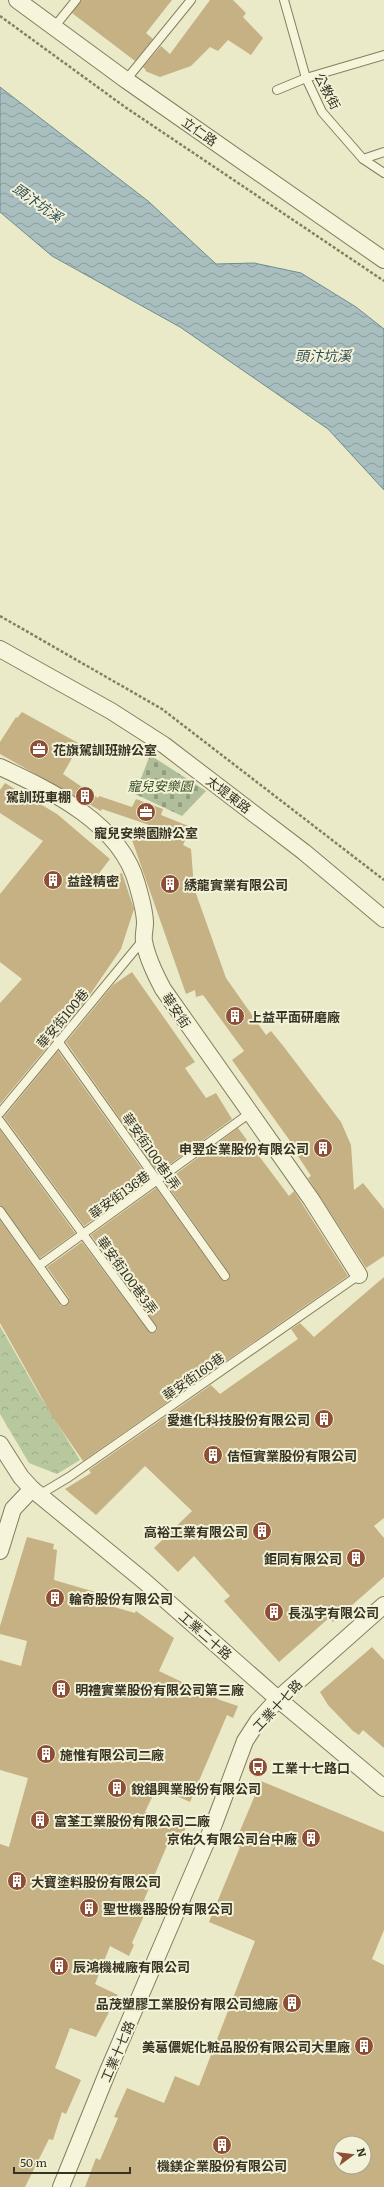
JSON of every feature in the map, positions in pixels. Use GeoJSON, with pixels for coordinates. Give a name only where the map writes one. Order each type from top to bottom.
{"type":"FeatureCollection","features":[{"type":"Feature","properties":{"kind":"street","name":"立仁路"},"geometry":{"type":"LineString","coordinates":[[17,0],[55,26],[126,80],[384,260]]}},
{"type":"Feature","properties":{"kind":"street","name":"太堤東路"},"geometry":{"type":"LineString","coordinates":[[0,649],[110,711],[164,745],[304,852],[384,919]]}},
{"type":"Feature","properties":{"kind":"street","name":"華安街"},"geometry":{"type":"LineString","coordinates":[[0,767],[40,786],[76,808],[115,841],[126,857],[137,883],[145,921],[144,940],[150,960],[163,989],[188,1028],[311,1199],[360,1275]]}},
{"type":"Feature","properties":{"kind":"street","name":"工業二十路"},"geometry":{"type":"LineString","coordinates":[[0,1444],[21,1477],[35,1492],[144,1581],[278,1699],[384,1788]]}},
{"type":"Feature","properties":{"kind":"street"},"geometry":{"type":"LineString","coordinates":[[0,1551],[13,1509],[35,1492]]}},
{"type":"Feature","properties":{"kind":"street","name":"工業十七路"},"geometry":{"type":"LineString","coordinates":[[61,2187],[108,2071],[214,1824],[245,1741],[258,1721],[278,1699],[384,1605]]}},
{"type":"Feature","properties":{"kind":"lane"},"geometry":{"type":"LineString","coordinates":[[55,26],[76,0]]}},
{"type":"Feature","properties":{"kind":"lane"},"geometry":{"type":"LineString","coordinates":[[126,80],[191,0]]}},
{"type":"Feature","properties":{"kind":"lane","name":"公教街"},"geometry":{"type":"LineString","coordinates":[[284,0],[306,78],[322,112],[363,159],[384,173]]}},
{"type":"Feature","properties":{"kind":"lane"},"geometry":{"type":"LineString","coordinates":[[278,90],[306,78],[384,55]]}},
{"type":"Feature","properties":{"kind":"lane"},"geometry":{"type":"LineString","coordinates":[[363,159],[384,152]]}},
{"type":"Feature","properties":{"kind":"lane","name":"華安街100巷"},"geometry":{"type":"LineString","coordinates":[[0,1113],[58,1041],[144,940]]}},
{"type":"Feature","properties":{"kind":"lane","name":"華安街100巷1弄"},"geometry":{"type":"LineString","coordinates":[[58,1041],[225,1276]]}},
{"type":"Feature","properties":{"kind":"lane","name":"華安街136巷"},"geometry":{"type":"LineString","coordinates":[[40,1265],[84,1235],[250,1113]]}},
{"type":"Feature","properties":{"kind":"lane","name":"華安街100巷3弄"},"geometry":{"type":"LineString","coordinates":[[0,1121],[152,1328]]}},
{"type":"Feature","properties":{"kind":"lane"},"geometry":{"type":"LineString","coordinates":[[0,1211],[40,1265],[64,1301]]}},
{"type":"Feature","properties":{"kind":"lane","name":"華安街160巷"},"geometry":{"type":"LineString","coordinates":[[35,1492],[70,1476],[360,1275]]}},
{"type":"Feature","properties":{"kind":"path"},"geometry":{"type":"LineString","coordinates":[[0,16],[151,125],[384,281]]}},
{"type":"Feature","properties":{"kind":"path"},"geometry":{"type":"LineString","coordinates":[[0,616],[162,710],[384,880]]}},
{"type":"Feature","properties":{"kind":"green space","name":"寵兒安樂園"},"geometry":{"type":"Polygon","coordinates":[[[150,755],[206,791],[182,816],[135,794],[150,755]]]}},
{"type":"Feature","properties":{"kind":"green space"},"geometry":{"type":"Polygon","coordinates":[[[0,1326],[37,1391],[80,1460],[57,1474],[29,1463],[0,1414],[0,1326]]]}},
{"type":"Feature","properties":{"kind":"water","name":"頭汴坑溪"},"geometry":{"type":"Polygon","coordinates":[[[0,87],[148,201],[216,264],[254,263],[301,273],[356,307],[384,329],[384,490],[328,429],[180,327],[52,256],[0,212],[0,87]]]}},
{"type":"Feature","properties":{"kind":"building"},"geometry":{"type":"Polygon","coordinates":[[[81,0],[172,0],[146,33],[153,39],[135,61],[72,13],[81,0]]]}},
{"type":"Feature","properties":{"kind":"building"},"geometry":{"type":"Polygon","coordinates":[[[210,0],[233,0],[246,13],[243,17],[263,38],[251,55],[228,40],[218,51],[210,47],[191,66],[160,77],[145,71],[146,70],[143,67],[161,46],[170,54],[210,0]]]}},
{"type":"Feature","properties":{"kind":"building"},"geometry":{"type":"Polygon","coordinates":[[[22,712],[80,744],[63,774],[98,798],[99,796],[132,807],[136,799],[163,809],[161,815],[191,827],[183,845],[191,849],[194,888],[226,978],[266,1035],[271,1031],[341,1122],[351,1145],[354,1190],[363,1183],[384,1209],[384,1256],[366,1268],[308,1178],[311,1176],[296,1153],[298,1152],[232,1060],[244,1051],[203,995],[196,997],[195,990],[186,994],[132,840],[164,830],[102,809],[101,811],[0,754],[0,742],[16,717],[17,718],[22,712]]]}},
{"type":"Feature","properties":{"kind":"building"},"geometry":{"type":"Polygon","coordinates":[[[5,783],[57,814],[110,859],[87,889],[122,873],[134,909],[121,949],[87,999],[0,1104],[0,1003],[22,979],[0,962],[0,894],[43,841],[0,813],[0,790],[5,783]]]}},
{"type":"Feature","properties":{"kind":"building"},"geometry":{"type":"Polygon","coordinates":[[[132,972],[195,1062],[185,1068],[206,1098],[216,1093],[232,1119],[158,1173],[66,1042],[113,985],[132,972]]]}},
{"type":"Feature","properties":{"kind":"building"},"geometry":{"type":"Polygon","coordinates":[[[58,1051],[149,1179],[84,1226],[4,1117],[58,1051]]]}},
{"type":"Feature","properties":{"kind":"building"},"geometry":{"type":"Polygon","coordinates":[[[238,1128],[289,1196],[294,1191],[348,1276],[83,1461],[52,1416],[0,1323],[0,1220],[61,1306],[67,1305],[69,1298],[47,1267],[82,1242],[148,1331],[153,1333],[157,1330],[156,1325],[91,1235],[156,1188],[221,1279],[225,1281],[228,1280],[229,1273],[165,1182],[238,1128]]]}},
{"type":"Feature","properties":{"kind":"building"},"geometry":{"type":"Polygon","coordinates":[[[0,1130],[75,1233],[40,1258],[4,1208],[0,1206],[0,1130]]]}},
{"type":"Feature","properties":{"kind":"building"},"geometry":{"type":"Polygon","coordinates":[[[384,1277],[384,1518],[374,1526],[384,1538],[384,1577],[333,1622],[329,1618],[279,1662],[224,1601],[230,1596],[194,1556],[178,1572],[154,1548],[192,1511],[145,1466],[96,1515],[65,1489],[91,1473],[89,1470],[211,1385],[220,1394],[298,1339],[291,1329],[300,1323],[314,1337],[384,1277]]]}},
{"type":"Feature","properties":{"kind":"building"},"geometry":{"type":"Polygon","coordinates":[[[27,1537],[54,1544],[53,1549],[57,1550],[54,1580],[102,1594],[100,1603],[135,1613],[136,1611],[174,1638],[159,1671],[220,1700],[238,1706],[233,1718],[227,1715],[190,1802],[157,1787],[145,1812],[186,1827],[181,1839],[171,1836],[144,1900],[150,1902],[132,1943],[134,1945],[129,1956],[110,1946],[95,1984],[118,1995],[96,2037],[70,2028],[55,2068],[81,2080],[66,2114],[62,2112],[53,2140],[49,2139],[25,2187],[0,2187],[0,1844],[9,1847],[28,1778],[0,1770],[0,1660],[21,1666],[27,1641],[0,1634],[0,1626],[27,1537]]]}},
{"type":"Feature","properties":{"kind":"building"},"geometry":{"type":"Polygon","coordinates":[[[372,1647],[384,1660],[384,1748],[363,1730],[359,1735],[353,1731],[328,1705],[320,1692],[372,1647]]]}},
{"type":"Feature","properties":{"kind":"building"},"geometry":{"type":"Polygon","coordinates":[[[261,1781],[384,1832],[384,1930],[372,1959],[384,1965],[384,2187],[85,2187],[96,2158],[100,2160],[118,2118],[114,2117],[127,2088],[164,2103],[175,2076],[199,2086],[255,1941],[209,1922],[240,1847],[234,1845],[261,1781]]]}},
{"type":"Feature","properties":{"kind":"place","name":"花旗駕訓班辦公室"},"geometry":{"type":"Point","coordinates":[39,749]}},
{"type":"Feature","properties":{"kind":"place","name":"駕訓班車棚"},"geometry":{"type":"Point","coordinates":[85,796]}},
{"type":"Feature","properties":{"kind":"place","name":"寵兒安樂園辦公室"},"geometry":{"type":"Point","coordinates":[146,812]}},
{"type":"Feature","properties":{"kind":"place","name":"益詮精密"},"geometry":{"type":"Point","coordinates":[53,880]}},
{"type":"Feature","properties":{"kind":"place","name":"綉龍實業有限公司"},"geometry":{"type":"Point","coordinates":[170,884]}},
{"type":"Feature","properties":{"kind":"place","name":"上益平面研磨廠"},"geometry":{"type":"Point","coordinates":[235,1016]}},
{"type":"Feature","properties":{"kind":"place","name":"申翌企業股份有限公司"},"geometry":{"type":"Point","coordinates":[323,1148]}},
{"type":"Feature","properties":{"kind":"place","name":"愛進化科技股份有限公司"},"geometry":{"type":"Point","coordinates":[324,1419]}},
{"type":"Feature","properties":{"kind":"place","name":"佶恒實業股份有限公司"},"geometry":{"type":"Point","coordinates":[213,1455]}},
{"type":"Feature","properties":{"kind":"place","name":"高裕工業有限公司"},"geometry":{"type":"Point","coordinates":[262,1531]}},
{"type":"Feature","properties":{"kind":"place","name":"鉅同有限公司"},"geometry":{"type":"Point","coordinates":[356,1558]}},
{"type":"Feature","properties":{"kind":"place","name":"輪奇股份有限公司"},"geometry":{"type":"Point","coordinates":[55,1598]}},
{"type":"Feature","properties":{"kind":"place","name":"長泓宇有限公司"},"geometry":{"type":"Point","coordinates":[274,1612]}},
{"type":"Feature","properties":{"kind":"place","name":"明禮實業股份有限公司第三廠"},"geometry":{"type":"Point","coordinates":[61,1689]}},
{"type":"Feature","properties":{"kind":"place","name":"施惟有限公司二廠"},"geometry":{"type":"Point","coordinates":[46,1754]}},
{"type":"Feature","properties":{"kind":"place","name":"工業十七路口"},"geometry":{"type":"Point","coordinates":[258,1767]}},
{"type":"Feature","properties":{"kind":"place","name":"銳錩興業股份有限公司"},"geometry":{"type":"Point","coordinates":[117,1788]}},
{"type":"Feature","properties":{"kind":"place","name":"富荃工業股份有限公司二廠"},"geometry":{"type":"Point","coordinates":[40,1820]}},
{"type":"Feature","properties":{"kind":"place","name":"京佑久有限公司台中廠"},"geometry":{"type":"Point","coordinates":[311,1838]}},
{"type":"Feature","properties":{"kind":"place","name":"大寶塗料股份有限公司"},"geometry":{"type":"Point","coordinates":[17,1881]}},
{"type":"Feature","properties":{"kind":"place","name":"聖世機器股份有限公司"},"geometry":{"type":"Point","coordinates":[89,1908]}},
{"type":"Feature","properties":{"kind":"place","name":"辰鴻機械廠有限公司"},"geometry":{"type":"Point","coordinates":[59,1966]}},
{"type":"Feature","properties":{"kind":"place","name":"品茂塑膠工業股份有限公司總廠"},"geometry":{"type":"Point","coordinates":[292,2003]}},
{"type":"Feature","properties":{"kind":"place","name":"美葛儂妮化粧品股份有限公司大里廠"},"geometry":{"type":"Point","coordinates":[364,2046]}},
{"type":"Feature","properties":{"kind":"place","name":"機鎂企業股份有限公司"},"geometry":{"type":"Point","coordinates":[222,2145]}}]}
